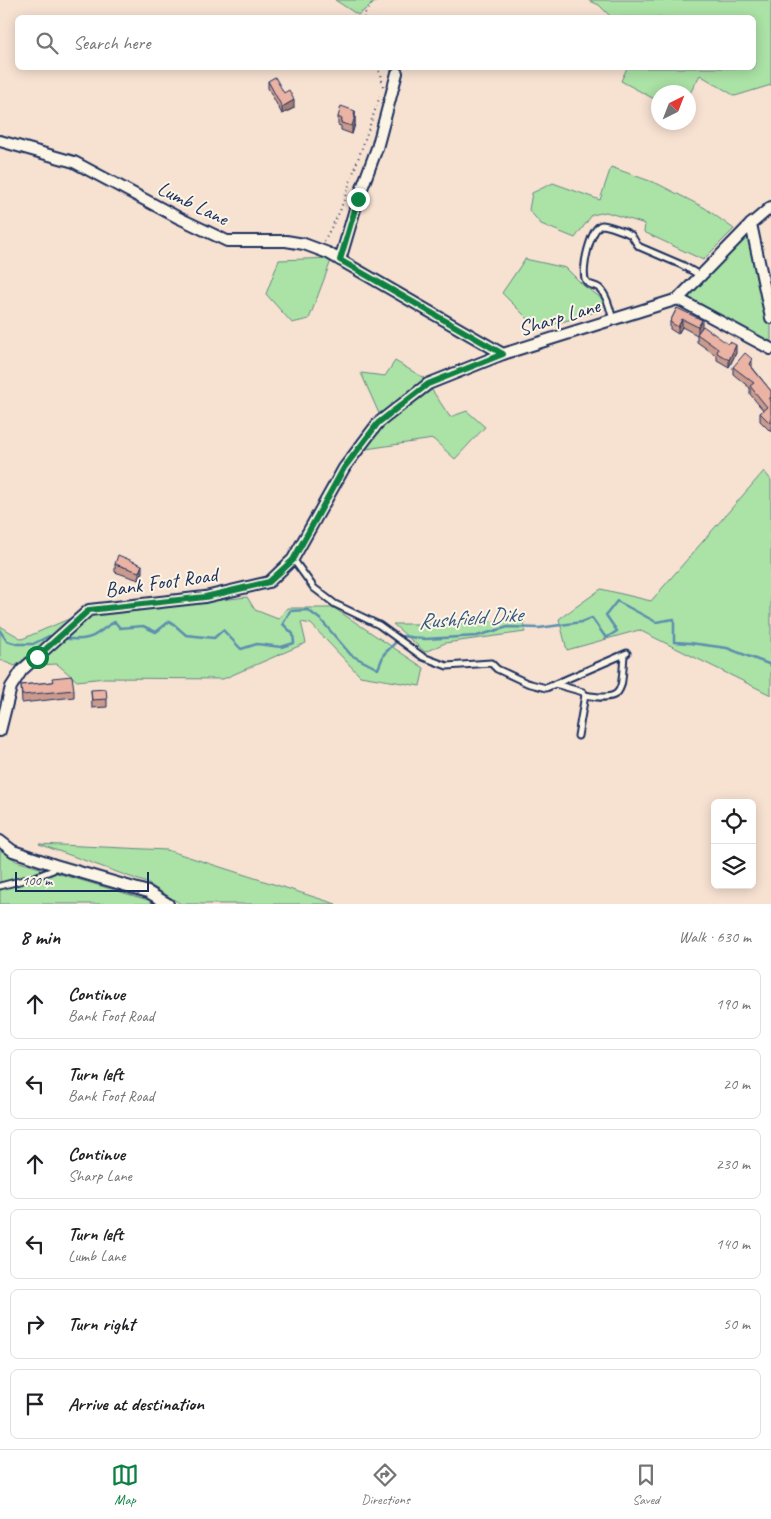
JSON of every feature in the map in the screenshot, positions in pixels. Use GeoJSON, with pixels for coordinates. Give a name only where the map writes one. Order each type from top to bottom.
{"type":"FeatureCollection","features":[{"type":"Feature","properties":{"kind":"street"},"geometry":{"type":"LineString","coordinates":[[340,260],[358,199],[376,148],[397,73]]}},
{"type":"Feature","properties":{"kind":"street","name":"Lumb Lane"},"geometry":{"type":"LineString","coordinates":[[0,141],[74,162],[179,218],[227,241],[286,241],[304,244],[328,253],[503,354]]}},
{"type":"Feature","properties":{"kind":"street","name":"Sharp Lane"},"geometry":{"type":"LineString","coordinates":[[293,560],[344,468],[378,423],[428,384],[503,354],[678,299],[751,224],[771,207]]}},
{"type":"Feature","properties":{"kind":"street"},"geometry":{"type":"LineString","coordinates":[[751,224],[771,318]]}},
{"type":"Feature","properties":{"kind":"street"},"geometry":{"type":"LineString","coordinates":[[678,299],[771,348]]}},
{"type":"Feature","properties":{"kind":"street","name":"Bank Foot Road"},"geometry":{"type":"LineString","coordinates":[[0,731],[2,715],[11,687],[22,670],[89,610],[205,597],[269,582],[293,560]]}},
{"type":"Feature","properties":{"kind":"street"},"geometry":{"type":"LineString","coordinates":[[0,841],[13,851],[55,866],[148,892],[168,904]]}},
{"type":"Feature","properties":{"kind":"lane"},"geometry":{"type":"LineString","coordinates":[[613,320],[603,293],[599,288],[588,283],[584,275],[583,268],[594,231],[598,227],[603,225],[630,234],[640,247],[682,265],[701,276]]}},
{"type":"Feature","properties":{"kind":"lane"},"geometry":{"type":"LineString","coordinates":[[293,560],[314,588],[335,604],[379,625],[422,657],[447,666],[491,663],[497,669],[527,683],[546,688],[555,684],[625,654],[622,681],[616,695],[599,698],[555,684]]}},
{"type":"Feature","properties":{"kind":"lane"},"geometry":{"type":"LineString","coordinates":[[578,736],[585,695]]}},
{"type":"Feature","properties":{"kind":"lane"},"geometry":{"type":"LineString","coordinates":[[0,886],[35,877],[53,870],[55,866]]}},
{"type":"Feature","properties":{"kind":"path"},"geometry":{"type":"LineString","coordinates":[[364,15],[373,1],[371,0]]}},
{"type":"Feature","properties":{"kind":"path"},"geometry":{"type":"LineString","coordinates":[[377,70],[381,73],[383,88]]}},
{"type":"Feature","properties":{"kind":"path"},"geometry":{"type":"LineString","coordinates":[[319,251],[340,211],[380,96]]}},
{"type":"Feature","properties":{"kind":"green space"},"geometry":{"type":"Polygon","coordinates":[[[335,0],[378,0],[358,15],[335,0]]]}},
{"type":"Feature","properties":{"kind":"green space"},"geometry":{"type":"Polygon","coordinates":[[[588,0],[771,0],[771,85],[735,96],[700,75],[694,85],[651,85],[651,97],[621,81],[626,70],[756,70],[756,15],[609,15],[599,5],[588,0]]]}},
{"type":"Feature","properties":{"kind":"green space"},"geometry":{"type":"Polygon","coordinates":[[[611,167],[658,184],[705,208],[734,229],[703,260],[644,232],[645,224],[606,212],[592,215],[575,238],[541,224],[529,210],[532,193],[553,183],[600,200],[611,167]]]}},
{"type":"Feature","properties":{"kind":"green space"},"geometry":{"type":"Polygon","coordinates":[[[752,224],[771,315],[771,348],[680,299],[752,224]]]}},
{"type":"Feature","properties":{"kind":"green space"},"geometry":{"type":"Polygon","coordinates":[[[332,258],[309,319],[292,323],[266,294],[279,260],[332,258]]]}},
{"type":"Feature","properties":{"kind":"green space"},"geometry":{"type":"Polygon","coordinates":[[[525,259],[566,268],[584,286],[603,299],[602,310],[538,329],[502,293],[525,259]]]}},
{"type":"Feature","properties":{"kind":"green space"},"geometry":{"type":"Polygon","coordinates":[[[395,361],[424,378],[381,418],[361,373],[385,376],[395,361]]]}},
{"type":"Feature","properties":{"kind":"green space"},"geometry":{"type":"Polygon","coordinates":[[[432,390],[450,417],[467,411],[485,427],[455,459],[433,439],[366,449],[384,425],[432,390]]]}},
{"type":"Feature","properties":{"kind":"green space"},"geometry":{"type":"Polygon","coordinates":[[[764,471],[771,480],[771,695],[639,630],[567,650],[559,619],[601,589],[651,601],[764,471]]]}},
{"type":"Feature","properties":{"kind":"green space"},"geometry":{"type":"Polygon","coordinates":[[[247,597],[255,610],[278,619],[287,608],[334,608],[424,668],[420,686],[360,676],[311,624],[301,622],[306,643],[223,679],[105,678],[77,681],[57,664],[36,665],[90,615],[247,597]]]}},
{"type":"Feature","properties":{"kind":"green space"},"geometry":{"type":"Polygon","coordinates":[[[92,609],[15,666],[0,660],[0,626],[22,639],[92,609]]]}},
{"type":"Feature","properties":{"kind":"green space"},"geometry":{"type":"Polygon","coordinates":[[[524,619],[525,632],[445,643],[425,652],[393,624],[455,624],[524,619]]]}},
{"type":"Feature","properties":{"kind":"green space"},"geometry":{"type":"Polygon","coordinates":[[[39,844],[167,850],[336,904],[181,904],[147,883],[39,844]]]}},
{"type":"Feature","properties":{"kind":"green space"},"geometry":{"type":"Polygon","coordinates":[[[0,849],[16,861],[148,900],[154,904],[0,904],[0,849]]]}},
{"type":"Feature","properties":{"kind":"building"},"geometry":{"type":"Polygon","coordinates":[[[275,77],[284,93],[289,90],[294,100],[282,107],[268,81],[275,77]]]}},
{"type":"Feature","properties":{"kind":"building"},"geometry":{"type":"Polygon","coordinates":[[[341,106],[355,111],[352,126],[341,123],[342,119],[338,117],[341,106]]]}},
{"type":"Feature","properties":{"kind":"building"},"geometry":{"type":"Polygon","coordinates":[[[677,308],[702,320],[698,327],[682,319],[678,327],[670,322],[677,308]]]}},
{"type":"Feature","properties":{"kind":"building"},"geometry":{"type":"Polygon","coordinates":[[[703,326],[728,344],[730,342],[736,345],[729,360],[717,353],[718,349],[697,334],[703,326]]]}},
{"type":"Feature","properties":{"kind":"building"},"geometry":{"type":"Polygon","coordinates":[[[745,353],[752,359],[749,364],[771,391],[769,399],[771,402],[771,424],[760,413],[767,407],[750,386],[754,383],[733,367],[745,353]]]}},
{"type":"Feature","properties":{"kind":"building"},"geometry":{"type":"Polygon","coordinates":[[[118,555],[142,565],[139,572],[115,564],[118,555]]]}},
{"type":"Feature","properties":{"kind":"building"},"geometry":{"type":"Polygon","coordinates":[[[72,676],[74,690],[22,695],[21,685],[53,682],[52,678],[72,676]]]}},
{"type":"Feature","properties":{"kind":"building"},"geometry":{"type":"Polygon","coordinates":[[[106,689],[107,699],[92,700],[91,690],[106,689]]]}},
{"type":"Feature","properties":{"kind":"waterway","name":"Rushfield Dike"},"geometry":{"type":"LineString","coordinates":[[62,638],[85,639],[94,636],[115,622],[120,628],[143,626],[156,632],[170,621],[186,635],[214,638],[223,630],[241,649],[257,644],[281,647],[294,643],[293,634],[283,624],[290,611],[308,610],[321,620],[351,655],[378,669],[384,654],[402,636],[425,639],[477,636],[508,627],[539,628],[582,622],[592,618],[606,638],[617,631],[606,615],[617,601],[656,622],[674,619],[674,642],[727,648],[771,665]]}},
{"type":"Feature","properties":{"kind":"waterway","name":"Rushfield Dike"},"geometry":{"type":"LineString","coordinates":[[0,631],[7,641],[17,644],[33,644],[49,636],[54,637]]}},
{"type":"Feature","properties":{"kind":"route"},"geometry":{"type":"LineString","coordinates":[[37,657],[89,610],[205,597],[269,582],[293,560],[344,468],[378,423],[428,384],[503,354],[340,260],[358,199]]}}]}
